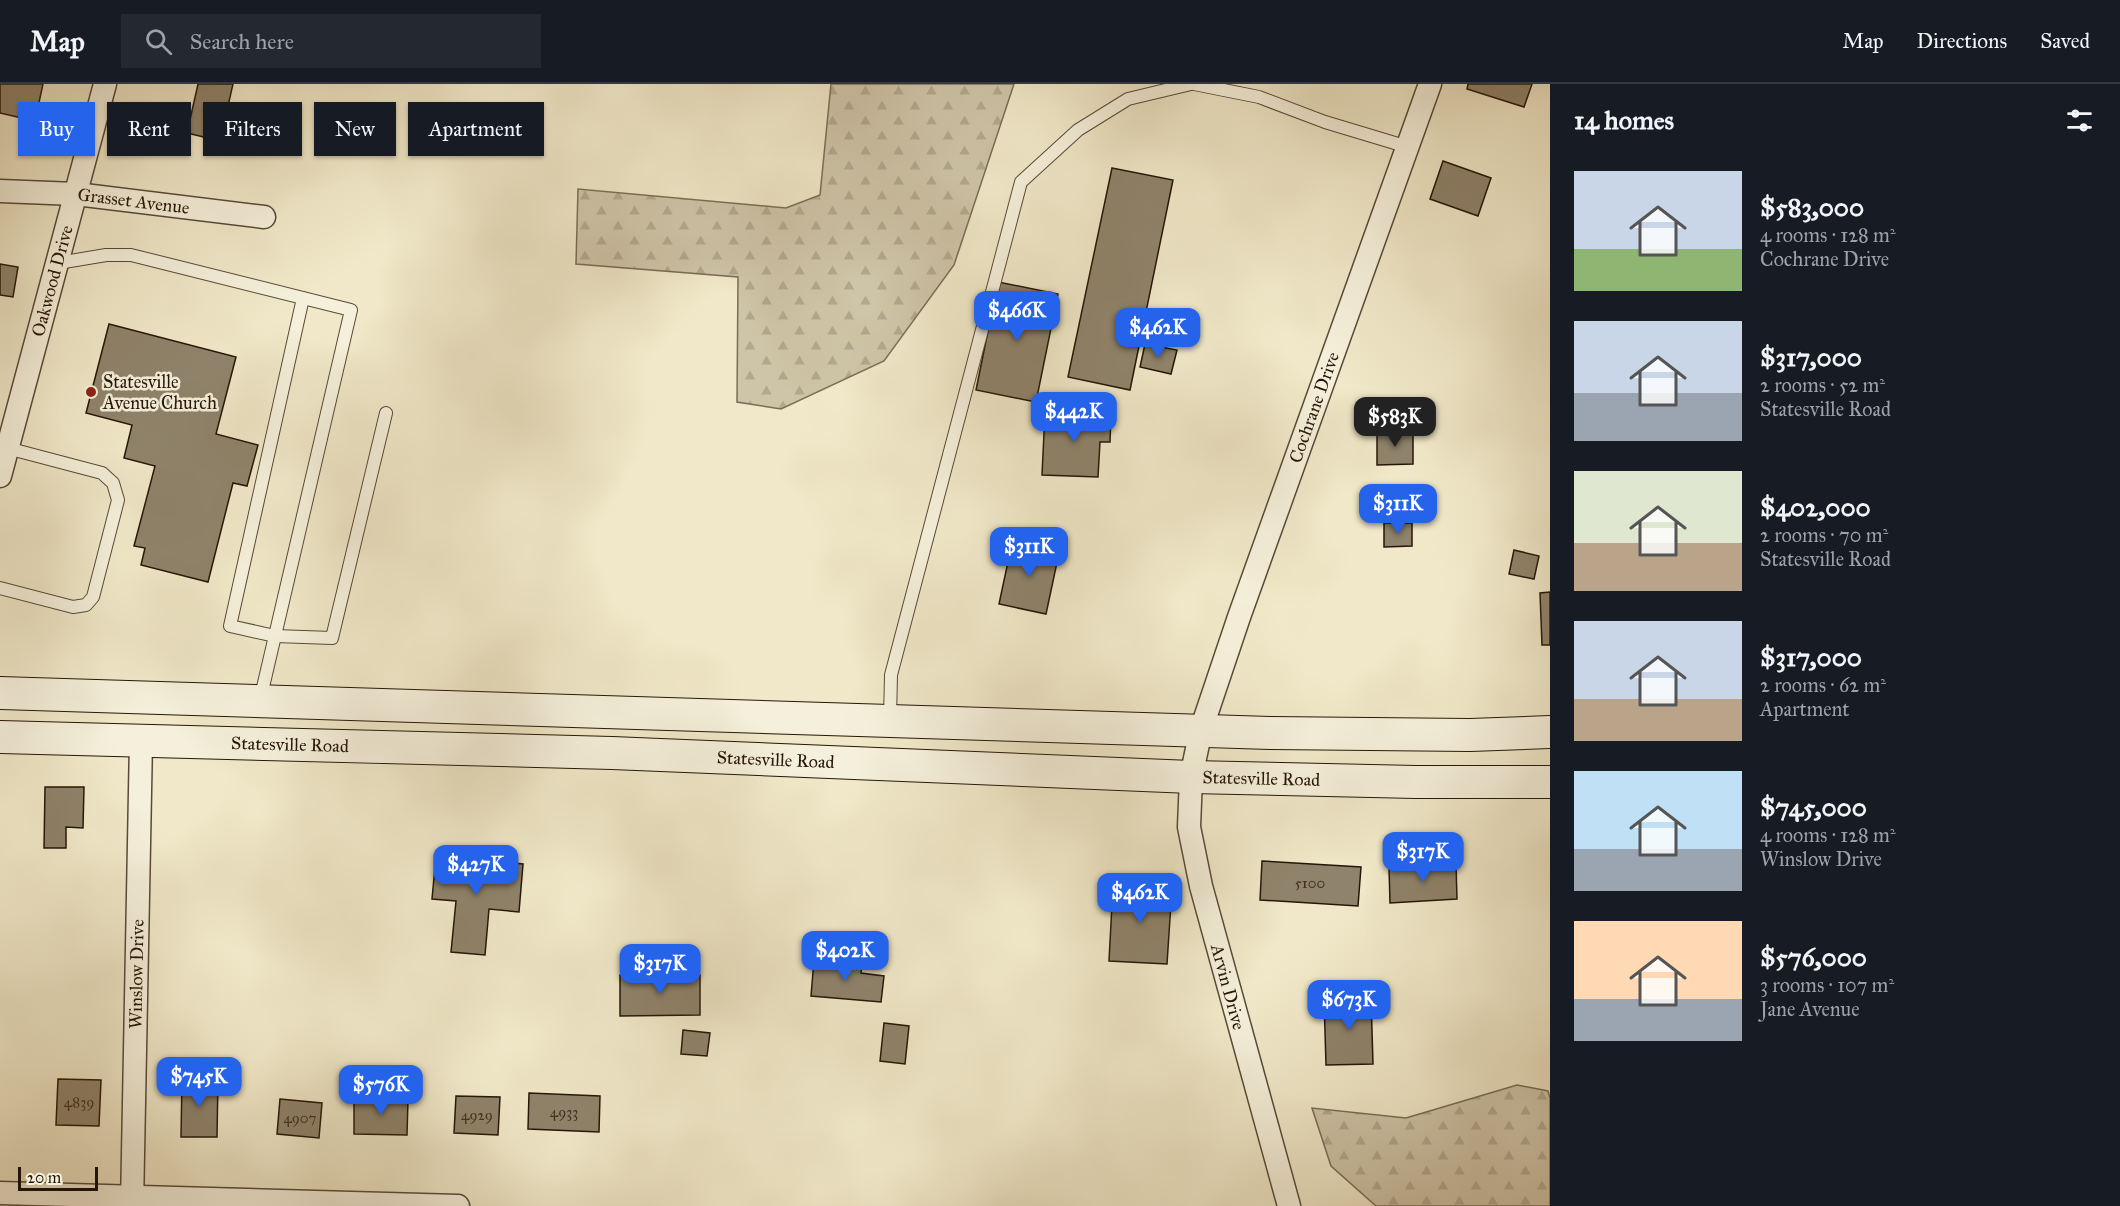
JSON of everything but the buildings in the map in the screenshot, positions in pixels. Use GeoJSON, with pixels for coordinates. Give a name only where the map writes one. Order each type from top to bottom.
{"type":"FeatureCollection","features":[{"type":"Feature","properties":{"kind":"main road"},"geometry":{"type":"LineString","coordinates":[[0,693],[1201,729],[1470,735],[1550,732]]}},
{"type":"Feature","properties":{"kind":"main road","name":"Statesville Road"},"geometry":{"type":"LineString","coordinates":[[0,737],[600,753],[1191,777],[1416,782],[1550,782]]}},
{"type":"Feature","properties":{"kind":"street","name":"Oakwood Drive"},"geometry":{"type":"LineString","coordinates":[[0,476],[105,84]]}},
{"type":"Feature","properties":{"kind":"street","name":"Cochrane Drive"},"geometry":{"type":"LineString","coordinates":[[1201,729],[1296,453],[1430,84]]}},
{"type":"Feature","properties":{"kind":"street","name":"Grasset Avenue"},"geometry":{"type":"LineString","coordinates":[[0,191],[76,194],[264,217]]}},
{"type":"Feature","properties":{"kind":"street","name":"Arvin Drive"},"geometry":{"type":"LineString","coordinates":[[1201,729],[1191,777],[1189,827],[1201,886],[1289,1206]]}},
{"type":"Feature","properties":{"kind":"street","name":"Winslow Drive"},"geometry":{"type":"LineString","coordinates":[[132,1201],[141,740]]}},
{"type":"Feature","properties":{"kind":"street"},"geometry":{"type":"LineString","coordinates":[[0,1193],[132,1201],[458,1206]]}},
{"type":"Feature","properties":{"kind":"lane"},"geometry":{"type":"LineString","coordinates":[[890,719],[891,675],[1021,182],[1078,130],[1128,99],[1192,84],[1259,97],[1325,122],[1408,147]]}},
{"type":"Feature","properties":{"kind":"lane"},"geometry":{"type":"LineString","coordinates":[[58,263],[106,255],[131,255],[351,310],[260,700]]}},
{"type":"Feature","properties":{"kind":"lane"},"geometry":{"type":"LineString","coordinates":[[303,298],[230,626],[275,636],[332,638],[386,413]]}},
{"type":"Feature","properties":{"kind":"lane"},"geometry":{"type":"LineString","coordinates":[[0,588],[73,607],[86,605],[93,597],[118,500],[113,483],[102,473],[7,448]]}},
{"type":"Feature","properties":{"kind":"green space"},"geometry":{"type":"Polygon","coordinates":[[[831,84],[1014,84],[954,265],[884,361],[781,409],[737,402],[738,277],[576,264],[578,189],[786,208],[820,195],[831,84]]]}},
{"type":"Feature","properties":{"kind":"green space"},"geometry":{"type":"Polygon","coordinates":[[[1517,1085],[1548,1091],[1550,1098],[1550,1206],[1376,1206],[1331,1166],[1312,1108],[1406,1118],[1517,1085]]]}},
{"type":"Feature","properties":{"kind":"place","name":"Statesville Avenue Church"},"geometry":{"type":"Point","coordinates":[91,392]}}]}
